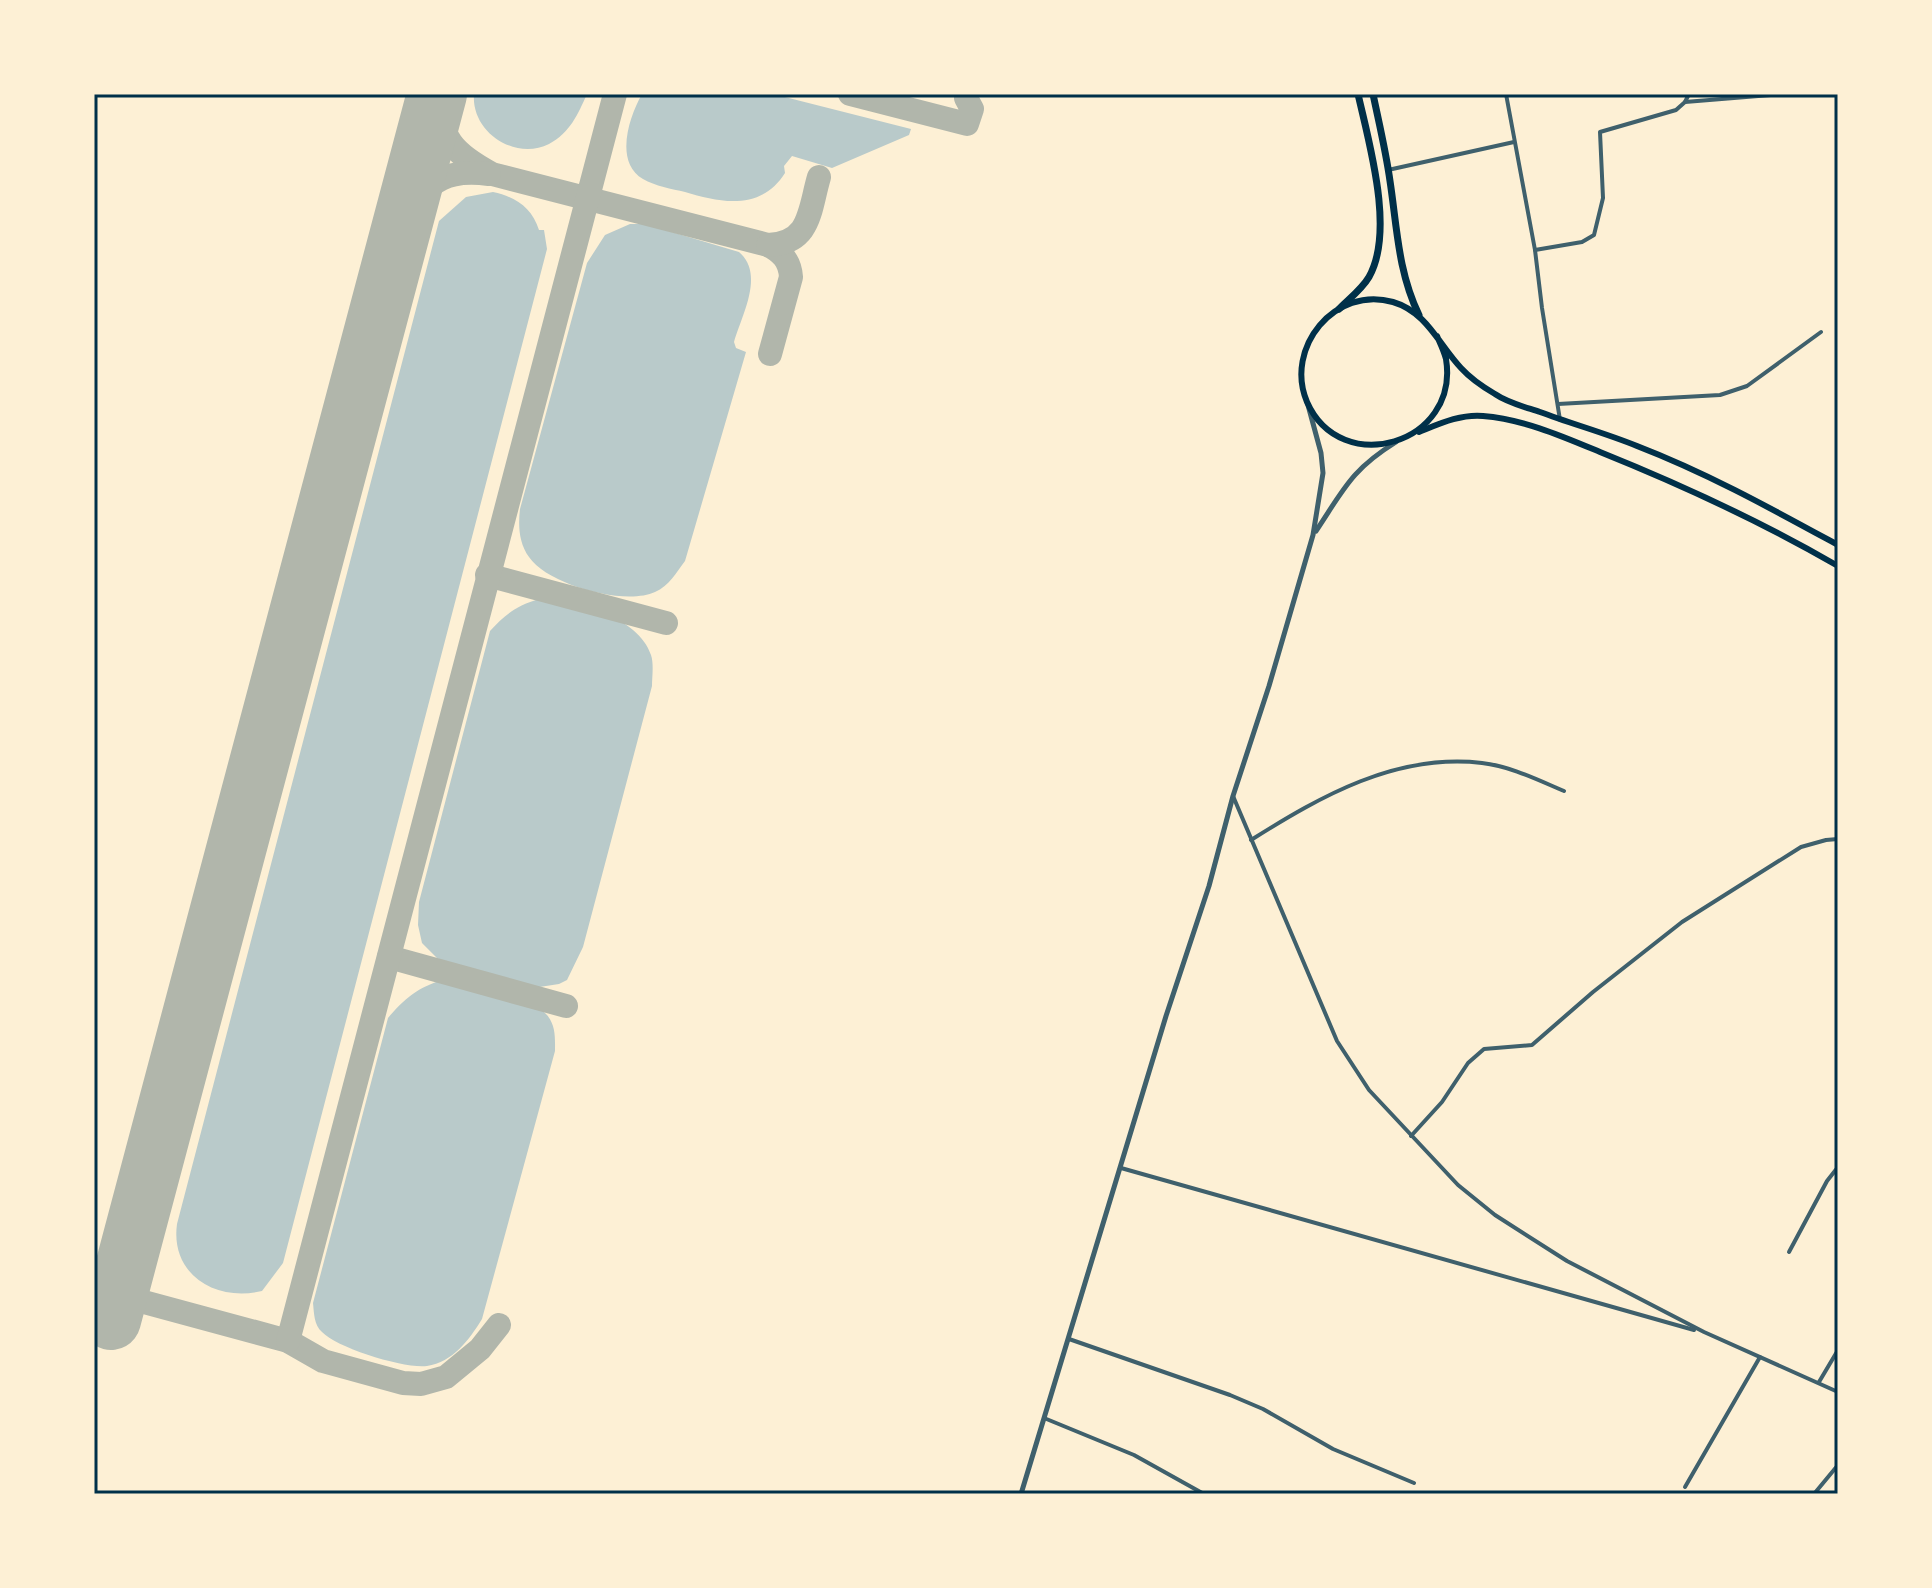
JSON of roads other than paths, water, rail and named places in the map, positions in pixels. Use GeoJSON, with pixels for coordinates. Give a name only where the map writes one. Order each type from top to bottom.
{"type":"FeatureCollection","features":[{"type":"Feature","properties":{"kind":"highway"},"geometry":{"type":"LineString","coordinates":[[1339,309],[1367,281],[1378,253],[1375,171],[1358,94]]}},
{"type":"Feature","properties":{"kind":"highway"},"geometry":{"type":"LineString","coordinates":[[1373,94],[1388,170],[1401,271],[1419,315]]}},
{"type":"Feature","properties":{"kind":"main road"},"geometry":{"type":"LineString","coordinates":[[1838,545],[1738,490],[1691,469],[1636,445],[1499,397],[1460,367],[1419,315],[1393,302],[1362,301],[1339,309],[1316,329],[1303,357],[1302,387],[1308,404],[1332,432],[1355,443],[1371,445],[1398,441],[1462,417],[1482,416],[1528,426],[1569,439],[1702,496],[1838,566]]}},
{"type":"Feature","properties":{"kind":"main road"},"geometry":{"type":"LineString","coordinates":[[1411,435],[1427,422],[1443,399],[1446,358],[1437,336]]}},
{"type":"Feature","properties":{"kind":"street"},"geometry":{"type":"LineString","coordinates":[[1506,94],[1535,250],[1560,420]]}},
{"type":"Feature","properties":{"kind":"street"},"geometry":{"type":"LineString","coordinates":[[1535,250],[1582,242],[1594,235],[1603,198],[1600,132],[1676,110],[1689,94]]}},
{"type":"Feature","properties":{"kind":"street"},"geometry":{"type":"LineString","coordinates":[[1685,102],[1782,94]]}},
{"type":"Feature","properties":{"kind":"street"},"geometry":{"type":"LineString","coordinates":[[1388,170],[1514,142]]}},
{"type":"Feature","properties":{"kind":"street"},"geometry":{"type":"LineString","coordinates":[[1558,404],[1720,395],[1747,386],[1821,332]]}},
{"type":"Feature","properties":{"kind":"street"},"geometry":{"type":"LineString","coordinates":[[1021,1494],[1313,535],[1323,473],[1308,404]]}},
{"type":"Feature","properties":{"kind":"street"},"geometry":{"type":"LineString","coordinates":[[1313,535],[1350,478],[1362,465],[1398,441]]}},
{"type":"Feature","properties":{"kind":"street"},"geometry":{"type":"LineString","coordinates":[[1251,840],[1300,809],[1370,776],[1402,766],[1483,763],[1564,791]]}},
{"type":"Feature","properties":{"kind":"street"},"geometry":{"type":"LineString","coordinates":[[1233,796],[1337,1041],[1369,1090],[1458,1185],[1495,1215],[1567,1261],[1704,1332],[1838,1392]]}},
{"type":"Feature","properties":{"kind":"street"},"geometry":{"type":"LineString","coordinates":[[1411,1136],[1442,1102],[1468,1063],[1484,1049],[1532,1045],[1583,1000],[1682,922],[1801,847],[1838,839]]}},
{"type":"Feature","properties":{"kind":"street"},"geometry":{"type":"LineString","coordinates":[[1789,1252],[1827,1181],[1838,1167]]}},
{"type":"Feature","properties":{"kind":"street"},"geometry":{"type":"LineString","coordinates":[[1121,1168],[1704,1332]]}},
{"type":"Feature","properties":{"kind":"street"},"geometry":{"type":"LineString","coordinates":[[1069,1339],[1247,1402],[1333,1449],[1414,1483]]}},
{"type":"Feature","properties":{"kind":"street"},"geometry":{"type":"LineString","coordinates":[[1818,1383],[1838,1350]]}},
{"type":"Feature","properties":{"kind":"street"},"geometry":{"type":"LineString","coordinates":[[1685,1487],[1761,1356]]}},
{"type":"Feature","properties":{"kind":"street"},"geometry":{"type":"LineString","coordinates":[[1044,1418],[1134,1455],[1204,1494]]}},
{"type":"Feature","properties":{"kind":"street"},"geometry":{"type":"LineString","coordinates":[[1814,1494],[1838,1465]]}}]}
